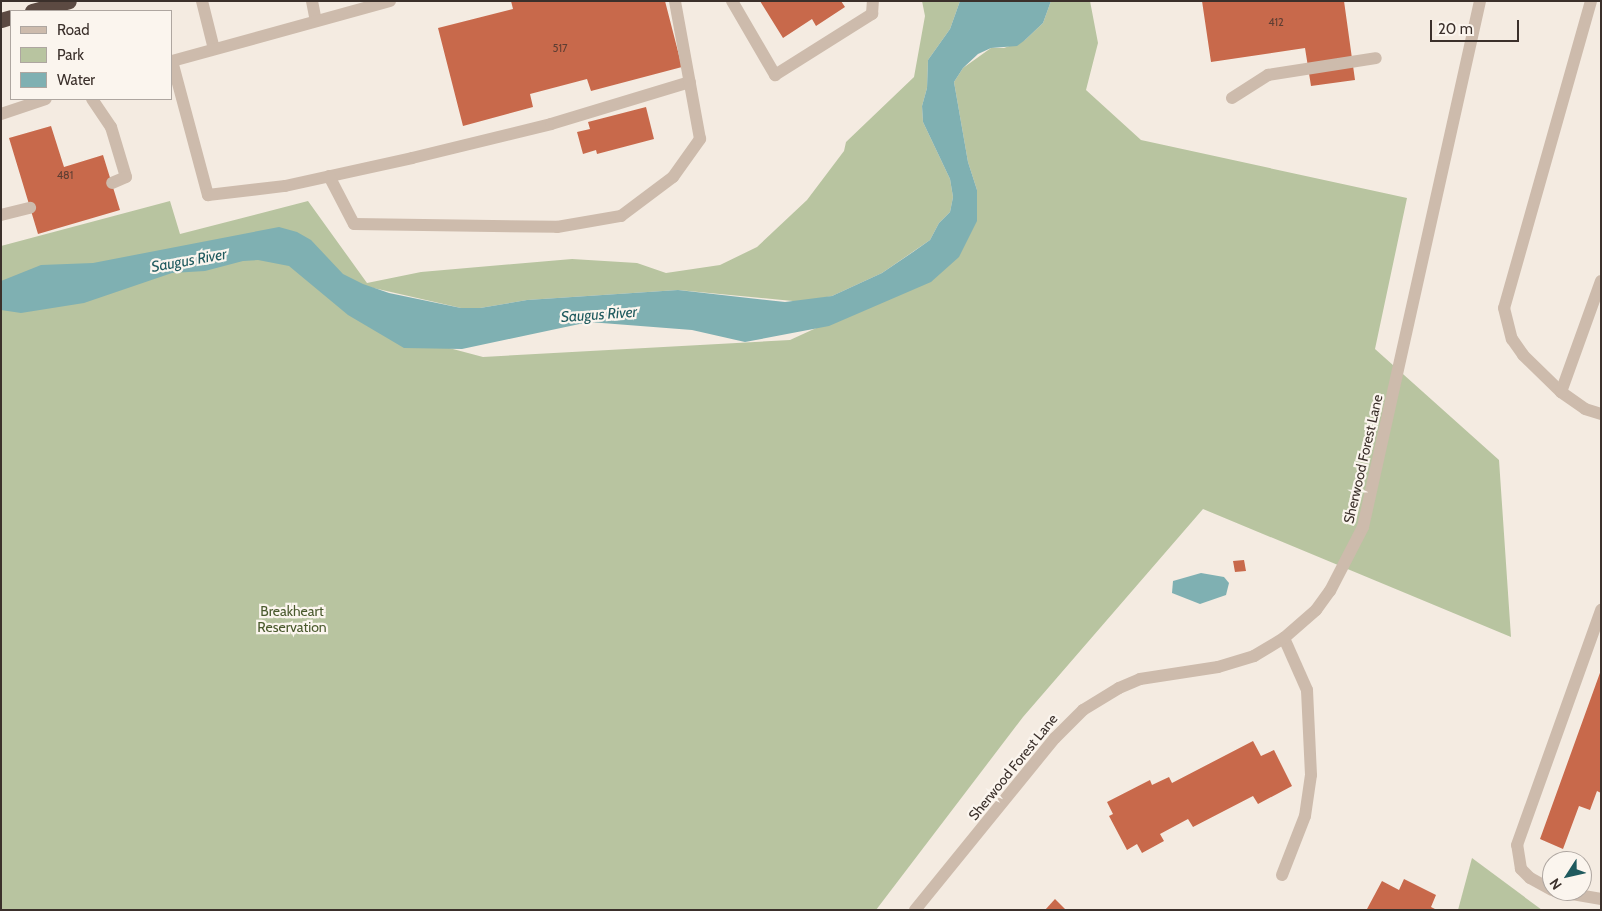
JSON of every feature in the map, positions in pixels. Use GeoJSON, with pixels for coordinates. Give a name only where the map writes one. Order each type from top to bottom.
{"type":"FeatureCollection","features":[{"type":"Feature","properties":{"kind":"highway"},"geometry":{"type":"LineString","coordinates":[[38,10],[65,5]]}},
{"type":"Feature","properties":{"kind":"street"},"geometry":{"type":"LineString","coordinates":[[202,1],[214,49]]}},
{"type":"Feature","properties":{"kind":"street"},"geometry":{"type":"LineString","coordinates":[[312,1],[316,21]]}},
{"type":"Feature","properties":{"kind":"street"},"geometry":{"type":"LineString","coordinates":[[390,1],[172,61],[208,195],[285,186],[551,124],[690,82]]}},
{"type":"Feature","properties":{"kind":"street"},"geometry":{"type":"LineString","coordinates":[[329,176],[354,224],[557,227],[621,216],[673,177],[700,139],[675,1]]}},
{"type":"Feature","properties":{"kind":"street"},"geometry":{"type":"LineString","coordinates":[[732,1],[774,75],[872,14],[873,1]]}},
{"type":"Feature","properties":{"kind":"street","name":"Sherwood Forest Lane"},"geometry":{"type":"LineString","coordinates":[[915,910],[1055,738],[1095,702],[1119,688],[1151,676],[1238,662],[1284,638],[1316,610],[1330,591],[1363,528],[1480,1]]}},
{"type":"Feature","properties":{"kind":"street"},"geometry":{"type":"LineString","coordinates":[[1591,1],[1504,308],[1506,323],[1517,346],[1561,392],[1585,409],[1601,414]]}},
{"type":"Feature","properties":{"kind":"street"},"geometry":{"type":"LineString","coordinates":[[1232,98],[1268,75],[1376,58]]}},
{"type":"Feature","properties":{"kind":"street"},"geometry":{"type":"LineString","coordinates":[[1,114],[43,100]]}},
{"type":"Feature","properties":{"kind":"street"},"geometry":{"type":"LineString","coordinates":[[93,100],[111,127],[126,177],[112,183]]}},
{"type":"Feature","properties":{"kind":"street"},"geometry":{"type":"LineString","coordinates":[[1,215],[30,208]]}},
{"type":"Feature","properties":{"kind":"street"},"geometry":{"type":"LineString","coordinates":[[1561,392],[1601,281]]}},
{"type":"Feature","properties":{"kind":"street"},"geometry":{"type":"LineString","coordinates":[[1542,884],[1530,878],[1521,869],[1517,845],[1601,610]]}},
{"type":"Feature","properties":{"kind":"street"},"geometry":{"type":"LineString","coordinates":[[1282,875],[1305,816],[1311,775],[1306,690],[1284,638]]}},
{"type":"Feature","properties":{"kind":"green space","name":"Breakheart Reservation"},"geometry":{"type":"Polygon","coordinates":[[[922,1],[960,1],[950,29],[928,60],[927,88],[922,106],[923,122],[950,179],[953,197],[950,212],[939,223],[930,240],[882,273],[832,296],[803,302],[678,290],[527,300],[480,308],[461,308],[369,287],[404,336],[483,357],[790,340],[910,285],[977,190],[968,162],[954,82],[963,68],[991,48],[1004,48],[1025,40],[1043,23],[1051,1],[1090,1],[1098,43],[1086,90],[1141,140],[1407,198],[1375,349],[1499,460],[1511,637],[1203,509],[1023,717],[876,910],[1,910],[1,246],[170,201],[180,234],[308,201],[367,283],[421,272],[572,259],[637,263],[666,273],[720,265],[757,247],[807,200],[844,151],[846,142],[914,77],[925,16],[922,1]]]}},
{"type":"Feature","properties":{"kind":"green space"},"geometry":{"type":"Polygon","coordinates":[[[1472,858],[1542,910],[1458,910],[1472,858]]]}},
{"type":"Feature","properties":{"kind":"water","name":"Saugus River"},"geometry":{"type":"Polygon","coordinates":[[[960,1],[1051,1],[1043,23],[1025,40],[1017,46],[991,48],[978,54],[963,68],[954,82],[968,162],[977,190],[977,221],[959,257],[931,282],[829,326],[745,342],[692,330],[589,322],[462,349],[404,348],[348,315],[289,266],[258,260],[243,261],[205,271],[172,273],[84,303],[21,313],[1,310],[1,281],[41,265],[93,263],[279,227],[297,232],[311,240],[343,274],[363,284],[389,293],[461,308],[480,308],[527,300],[678,290],[785,302],[832,296],[882,273],[930,240],[939,223],[950,212],[953,197],[950,179],[923,122],[922,106],[927,88],[928,60],[950,29],[960,1]]]}},
{"type":"Feature","properties":{"kind":"water"},"geometry":{"type":"Polygon","coordinates":[[[1201,573],[1224,577],[1229,583],[1226,595],[1200,604],[1172,593],[1173,581],[1201,573]]]}},
{"type":"Feature","properties":{"kind":"building"},"geometry":{"type":"Polygon","coordinates":[[[511,1],[665,1],[682,67],[591,91],[587,79],[530,94],[533,107],[463,126],[438,28],[513,9],[511,1]]]}},
{"type":"Feature","properties":{"kind":"building"},"geometry":{"type":"Polygon","coordinates":[[[760,1],[841,1],[845,7],[816,26],[812,19],[783,38],[760,1]]]}},
{"type":"Feature","properties":{"kind":"building"},"geometry":{"type":"Polygon","coordinates":[[[1202,1],[1344,1],[1355,80],[1311,86],[1305,48],[1211,62],[1202,1]]]}},
{"type":"Feature","properties":{"kind":"building"},"geometry":{"type":"Polygon","coordinates":[[[646,107],[654,139],[597,154],[596,150],[583,154],[577,132],[590,129],[588,122],[646,107]]]}},
{"type":"Feature","properties":{"kind":"building"},"geometry":{"type":"Polygon","coordinates":[[[51,126],[64,167],[103,155],[120,210],[38,234],[9,138],[51,126]]]}},
{"type":"Feature","properties":{"kind":"building"},"geometry":{"type":"Polygon","coordinates":[[[1244,560],[1246,571],[1235,572],[1233,561],[1244,560]]]}},
{"type":"Feature","properties":{"kind":"building"},"geometry":{"type":"Polygon","coordinates":[[[1601,670],[1601,793],[1597,791],[1590,810],[1579,806],[1563,849],[1540,839],[1601,670]]]}},
{"type":"Feature","properties":{"kind":"building"},"geometry":{"type":"Polygon","coordinates":[[[1253,741],[1261,756],[1274,750],[1292,786],[1258,804],[1253,796],[1193,827],[1188,819],[1160,834],[1164,841],[1142,853],[1137,844],[1127,850],[1109,816],[1113,814],[1107,802],[1150,780],[1152,785],[1169,777],[1172,783],[1253,741]]]}},
{"type":"Feature","properties":{"kind":"building"},"geometry":{"type":"Polygon","coordinates":[[[1404,879],[1436,895],[1431,907],[1437,910],[1367,909],[1382,881],[1399,890],[1404,879]]]}},
{"type":"Feature","properties":{"kind":"building"},"geometry":{"type":"Polygon","coordinates":[[[1055,899],[1066,910],[1045,910],[1055,899]]]}}]}
